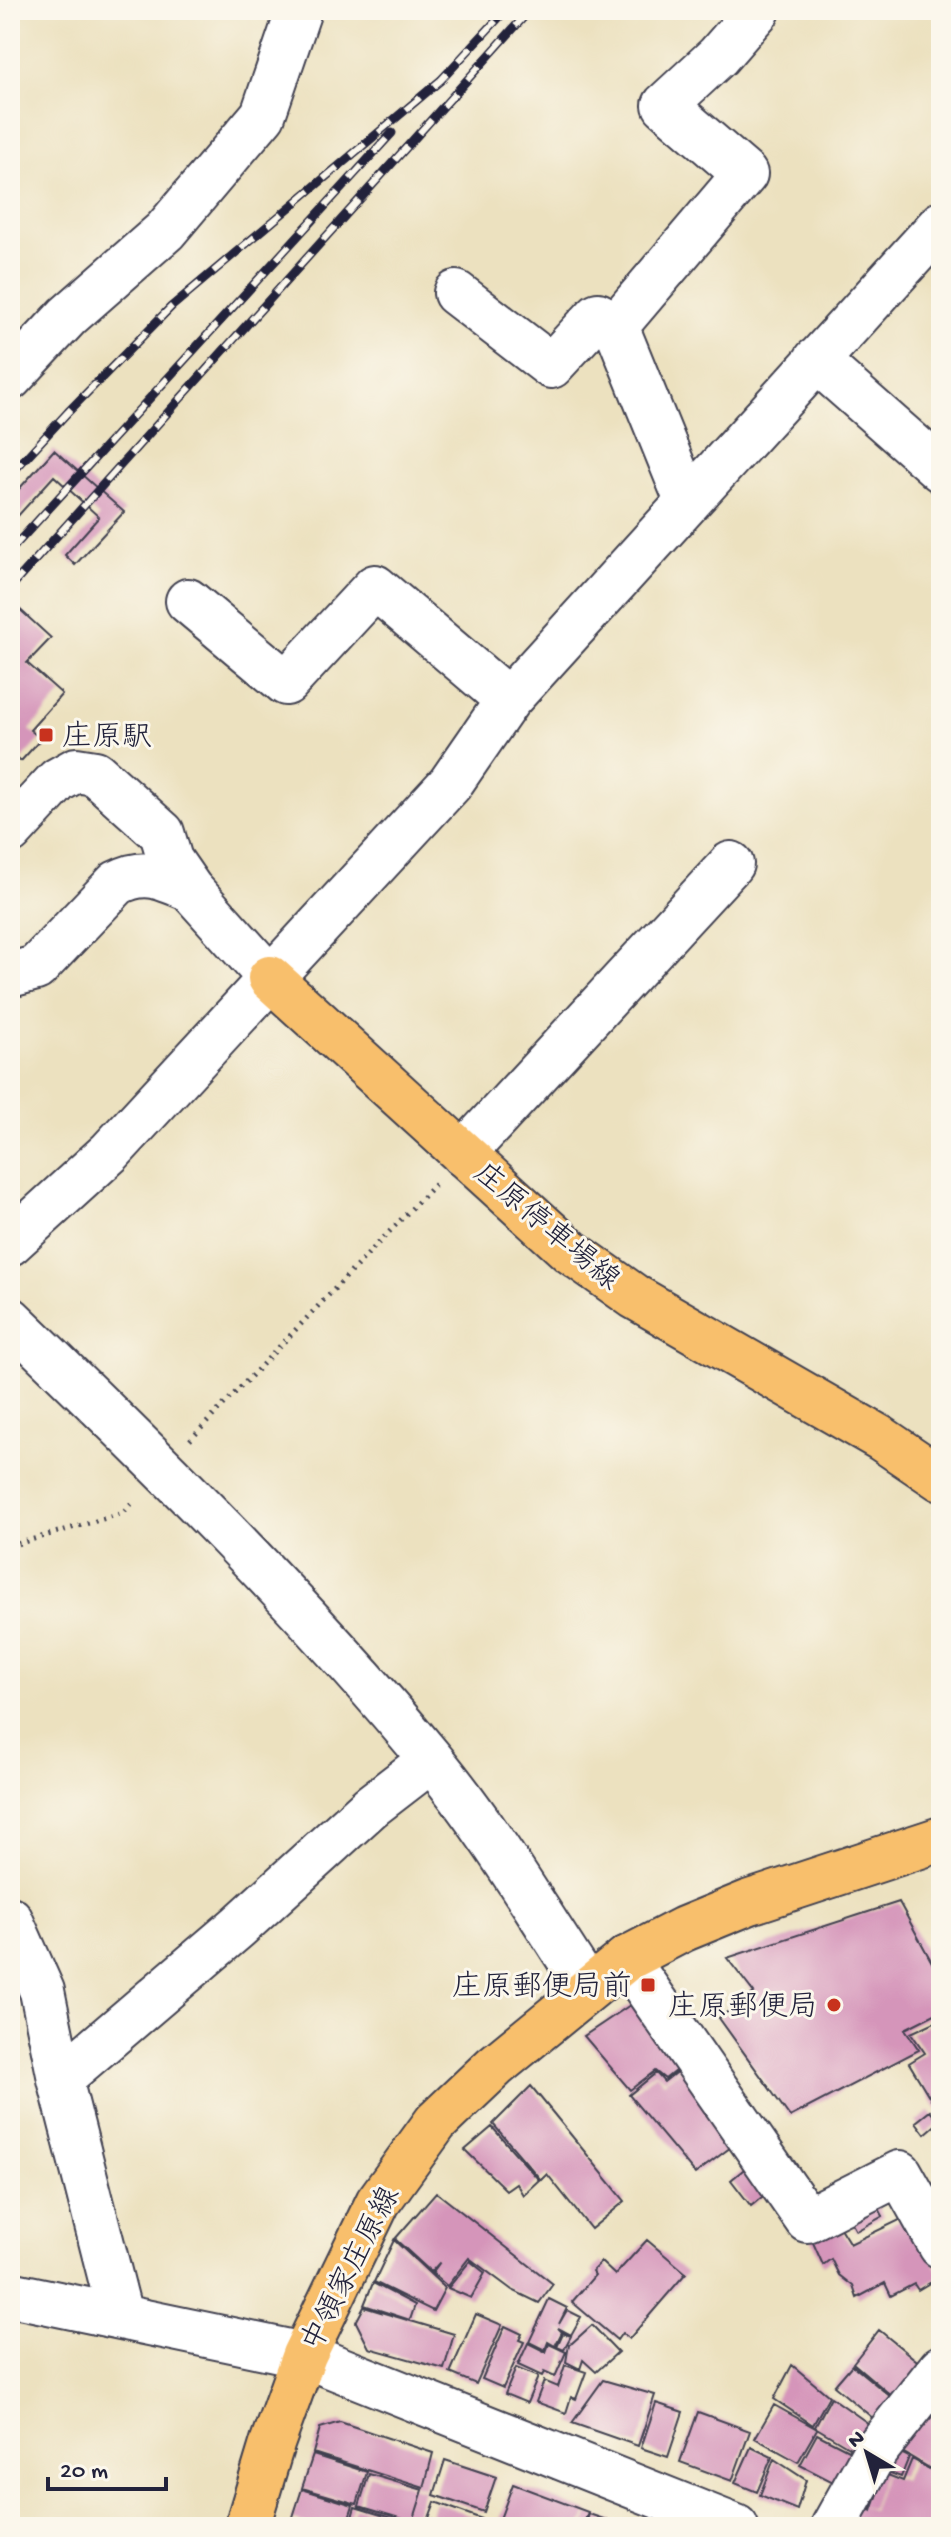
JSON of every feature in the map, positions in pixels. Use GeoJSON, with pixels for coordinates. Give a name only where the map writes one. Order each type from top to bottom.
{"type":"FeatureCollection","features":[{"type":"Feature","properties":{"kind":"main road","name":"庄原停車場線"},"geometry":{"type":"LineString","coordinates":[[270,978],[570,1251],[635,1297],[882,1439],[941,1479]]}},
{"type":"Feature","properties":{"kind":"main road","name":"中領家庄原線"},"geometry":{"type":"LineString","coordinates":[[247,2527],[304,2355],[378,2202],[436,2122],[495,2066],[626,1959],[684,1929],[750,1902],[941,1839]]}},
{"type":"Feature","properties":{"kind":"street"},"geometry":{"type":"LineString","coordinates":[[10,378],[68,316],[165,231],[263,115],[299,10]]}},
{"type":"Feature","properties":{"kind":"street"},"geometry":{"type":"LineString","coordinates":[[616,326],[745,174],[665,105],[718,56],[758,10]]}},
{"type":"Feature","properties":{"kind":"street"},"geometry":{"type":"LineString","coordinates":[[10,1243],[110,1152],[450,784],[508,700],[941,224]]}},
{"type":"Feature","properties":{"kind":"street"},"geometry":{"type":"LineString","coordinates":[[456,293],[551,366],[598,315],[616,326],[687,501]]}},
{"type":"Feature","properties":{"kind":"street"},"geometry":{"type":"LineString","coordinates":[[816,360],[941,470]]}},
{"type":"Feature","properties":{"kind":"street"},"geometry":{"type":"LineString","coordinates":[[188,601],[286,683],[375,587],[508,700]]}},
{"type":"Feature","properties":{"kind":"street"},"geometry":{"type":"LineString","coordinates":[[10,832],[58,780],[76,770],[95,773],[162,833],[170,860],[190,889],[270,978]]}},
{"type":"Feature","properties":{"kind":"street"},"geometry":{"type":"LineString","coordinates":[[463,1154],[731,864]]}},
{"type":"Feature","properties":{"kind":"street"},"geometry":{"type":"LineString","coordinates":[[10,975],[36,968],[117,883],[134,874],[161,877],[190,889]]}},
{"type":"Feature","properties":{"kind":"street"},"geometry":{"type":"LineString","coordinates":[[10,1319],[164,1468],[327,1641],[431,1760],[512,1872],[588,1988]]}},
{"type":"Feature","properties":{"kind":"street"},"geometry":{"type":"LineString","coordinates":[[60,2079],[238,1927],[370,1807],[431,1760]]}},
{"type":"Feature","properties":{"kind":"street"},"geometry":{"type":"LineString","coordinates":[[10,1919],[42,1991],[60,2079],[120,2315]]}},
{"type":"Feature","properties":{"kind":"street"},"geometry":{"type":"LineString","coordinates":[[626,1959],[807,2220],[900,2173],[941,2246]]}},
{"type":"Feature","properties":{"kind":"street"},"geometry":{"type":"LineString","coordinates":[[10,2294],[304,2355],[674,2516],[736,2527]]}},
{"type":"Feature","properties":{"kind":"street"},"geometry":{"type":"LineString","coordinates":[[833,2527],[876,2450],[941,2368]]}},
{"type":"Feature","properties":{"kind":"path"},"geometry":{"type":"LineString","coordinates":[[10,1546],[123,1513],[463,1154]]}},
{"type":"Feature","properties":{"kind":"building"},"geometry":{"type":"Polygon","coordinates":[[[54,450],[124,512],[75,565],[65,555],[99,517],[54,476],[15,519],[10,514],[10,499],[54,450]]]}},
{"type":"Feature","properties":{"kind":"building"},"geometry":{"type":"Polygon","coordinates":[[[15,605],[51,638],[27,663],[62,694],[30,730],[41,739],[21,761],[10,751],[10,611],[15,605]]]}},
{"type":"Feature","properties":{"kind":"building"},"geometry":{"type":"Polygon","coordinates":[[[899,1902],[941,1979],[941,2011],[905,2029],[919,2050],[790,2117],[719,2018],[754,1993],[727,1958],[899,1902]]]}},
{"type":"Feature","properties":{"kind":"building"},"geometry":{"type":"Polygon","coordinates":[[[639,1999],[685,2063],[665,2079],[655,2071],[630,2090],[584,2036],[639,1999]]]}},
{"type":"Feature","properties":{"kind":"building"},"geometry":{"type":"Polygon","coordinates":[[[941,2019],[941,2116],[909,2063],[925,2053],[911,2033],[941,2019]]]}},
{"type":"Feature","properties":{"kind":"building"},"geometry":{"type":"Polygon","coordinates":[[[684,2066],[739,2141],[695,2174],[629,2095],[656,2073],[664,2082],[684,2066]]]}},
{"type":"Feature","properties":{"kind":"building"},"geometry":{"type":"Polygon","coordinates":[[[531,2086],[625,2201],[591,2229],[547,2174],[541,2180],[493,2124],[531,2086]]]}},
{"type":"Feature","properties":{"kind":"building"},"geometry":{"type":"Polygon","coordinates":[[[930,2111],[939,2122],[925,2134],[916,2122],[930,2111]]]}},
{"type":"Feature","properties":{"kind":"building"},"geometry":{"type":"Polygon","coordinates":[[[492,2127],[539,2180],[523,2195],[516,2183],[506,2190],[465,2150],[492,2127]]]}},
{"type":"Feature","properties":{"kind":"building"},"geometry":{"type":"Polygon","coordinates":[[[754,2161],[774,2187],[751,2206],[731,2180],[754,2161]]]}},
{"type":"Feature","properties":{"kind":"building"},"geometry":{"type":"Polygon","coordinates":[[[941,2178],[941,2198],[934,2184],[941,2178]]]}},
{"type":"Feature","properties":{"kind":"building"},"geometry":{"type":"Polygon","coordinates":[[[436,2192],[553,2284],[539,2303],[512,2290],[469,2258],[447,2286],[432,2273],[440,2262],[431,2272],[395,2239],[436,2192]]]}},
{"type":"Feature","properties":{"kind":"building"},"geometry":{"type":"Polygon","coordinates":[[[872,2195],[883,2216],[856,2231],[845,2211],[872,2195]]]}},
{"type":"Feature","properties":{"kind":"building"},"geometry":{"type":"Polygon","coordinates":[[[912,2214],[941,2276],[918,2290],[914,2284],[891,2296],[885,2283],[857,2298],[853,2286],[839,2275],[831,2259],[823,2265],[810,2236],[839,2219],[845,2226],[840,2228],[850,2244],[912,2214]]]}},
{"type":"Feature","properties":{"kind":"building"},"geometry":{"type":"Polygon","coordinates":[[[394,2240],[445,2288],[433,2311],[374,2282],[394,2240]]]}},
{"type":"Feature","properties":{"kind":"building"},"geometry":{"type":"Polygon","coordinates":[[[647,2240],[686,2273],[629,2339],[622,2333],[617,2340],[572,2302],[595,2275],[592,2271],[601,2262],[615,2275],[647,2240]]]}},
{"type":"Feature","properties":{"kind":"building"},"geometry":{"type":"Polygon","coordinates":[[[470,2261],[485,2273],[471,2298],[448,2288],[470,2261]]]}},
{"type":"Feature","properties":{"kind":"building"},"geometry":{"type":"Polygon","coordinates":[[[373,2283],[415,2305],[410,2320],[364,2305],[373,2283]]]}},
{"type":"Feature","properties":{"kind":"building"},"geometry":{"type":"Polygon","coordinates":[[[549,2299],[567,2308],[559,2324],[567,2310],[581,2317],[571,2335],[558,2328],[562,2332],[555,2346],[548,2342],[545,2350],[529,2342],[549,2299]]]}},
{"type":"Feature","properties":{"kind":"building"},"geometry":{"type":"Polygon","coordinates":[[[364,2307],[454,2334],[444,2369],[369,2348],[356,2322],[364,2307]]]}},
{"type":"Feature","properties":{"kind":"building"},"geometry":{"type":"Polygon","coordinates":[[[476,2314],[502,2325],[476,2384],[450,2373],[476,2314]]]}},
{"type":"Feature","properties":{"kind":"building"},"geometry":{"type":"Polygon","coordinates":[[[592,2325],[618,2352],[596,2372],[583,2360],[580,2369],[566,2362],[569,2344],[592,2325]]]}},
{"type":"Feature","properties":{"kind":"building"},"geometry":{"type":"Polygon","coordinates":[[[505,2326],[522,2334],[519,2340],[524,2342],[503,2388],[482,2379],[505,2326]]]}},
{"type":"Feature","properties":{"kind":"building"},"geometry":{"type":"Polygon","coordinates":[[[879,2330],[927,2369],[899,2402],[853,2363],[879,2330]]]}},
{"type":"Feature","properties":{"kind":"building"},"geometry":{"type":"Polygon","coordinates":[[[563,2333],[571,2336],[564,2349],[557,2346],[563,2333]]]}},
{"type":"Feature","properties":{"kind":"building"},"geometry":{"type":"Polygon","coordinates":[[[528,2343],[546,2352],[549,2344],[566,2352],[555,2377],[544,2372],[542,2376],[518,2365],[528,2343]]]}},
{"type":"Feature","properties":{"kind":"building"},"geometry":{"type":"Polygon","coordinates":[[[565,2365],[586,2372],[576,2399],[571,2397],[566,2413],[536,2402],[544,2381],[558,2387],[565,2365]]]}},
{"type":"Feature","properties":{"kind":"building"},"geometry":{"type":"Polygon","coordinates":[[[792,2365],[829,2396],[813,2425],[774,2399],[792,2365]]]}},
{"type":"Feature","properties":{"kind":"building"},"geometry":{"type":"Polygon","coordinates":[[[852,2365],[897,2402],[880,2424],[834,2386],[852,2365]]]}},
{"type":"Feature","properties":{"kind":"building"},"geometry":{"type":"Polygon","coordinates":[[[516,2368],[538,2377],[527,2403],[505,2394],[516,2368]]]}},
{"type":"Feature","properties":{"kind":"building"},"geometry":{"type":"Polygon","coordinates":[[[603,2380],[655,2395],[638,2446],[572,2423],[603,2380]]]}},
{"type":"Feature","properties":{"kind":"building"},"geometry":{"type":"Polygon","coordinates":[[[941,2385],[941,2469],[938,2473],[894,2447],[941,2385]]]}},
{"type":"Feature","properties":{"kind":"building"},"geometry":{"type":"Polygon","coordinates":[[[831,2397],[879,2431],[862,2455],[815,2427],[831,2397]]]}},
{"type":"Feature","properties":{"kind":"building"},"geometry":{"type":"Polygon","coordinates":[[[656,2403],[683,2412],[668,2457],[641,2448],[656,2403]]]}},
{"type":"Feature","properties":{"kind":"building"},"geometry":{"type":"Polygon","coordinates":[[[774,2405],[817,2429],[798,2462],[755,2438],[774,2405]]]}},
{"type":"Feature","properties":{"kind":"building"},"geometry":{"type":"Polygon","coordinates":[[[698,2412],[750,2431],[732,2481],[680,2462],[698,2412]]]}},
{"type":"Feature","properties":{"kind":"building"},"geometry":{"type":"Polygon","coordinates":[[[340,2422],[433,2453],[424,2488],[313,2453],[320,2428],[340,2422]]]}},
{"type":"Feature","properties":{"kind":"building"},"geometry":{"type":"Polygon","coordinates":[[[817,2434],[856,2454],[839,2485],[800,2465],[817,2434]]]}},
{"type":"Feature","properties":{"kind":"building"},"geometry":{"type":"Polygon","coordinates":[[[751,2447],[772,2457],[757,2492],[735,2483],[751,2447]]]}},
{"type":"Feature","properties":{"kind":"building"},"geometry":{"type":"Polygon","coordinates":[[[892,2449],[909,2457],[901,2477],[885,2471],[871,2509],[859,2506],[872,2511],[885,2474],[903,2481],[912,2459],[941,2476],[941,2527],[848,2527],[856,2504],[892,2449]]]}},
{"type":"Feature","properties":{"kind":"building"},"geometry":{"type":"Polygon","coordinates":[[[313,2455],[367,2472],[357,2504],[302,2488],[313,2455]]]}},
{"type":"Feature","properties":{"kind":"building"},"geometry":{"type":"Polygon","coordinates":[[[774,2459],[806,2480],[797,2510],[760,2495],[774,2459]]]}},
{"type":"Feature","properties":{"kind":"building"},"geometry":{"type":"Polygon","coordinates":[[[445,2460],[496,2477],[484,2512],[434,2495],[445,2460]]]}},
{"type":"Feature","properties":{"kind":"building"},"geometry":{"type":"Polygon","coordinates":[[[369,2474],[423,2490],[413,2522],[359,2506],[369,2474]]]}},
{"type":"Feature","properties":{"kind":"building"},"geometry":{"type":"Polygon","coordinates":[[[513,2484],[588,2512],[582,2527],[521,2527],[500,2519],[513,2484]]]}},
{"type":"Feature","properties":{"kind":"building"},"geometry":{"type":"Polygon","coordinates":[[[302,2489],[353,2505],[346,2527],[313,2527],[292,2520],[302,2489]]]}},
{"type":"Feature","properties":{"kind":"building"},"geometry":{"type":"Polygon","coordinates":[[[435,2502],[490,2522],[489,2527],[438,2527],[439,2522],[429,2518],[435,2502]]]}},
{"type":"Feature","properties":{"kind":"building"},"geometry":{"type":"Polygon","coordinates":[[[355,2507],[417,2526],[417,2527],[349,2527],[355,2507]]]}},
{"type":"Feature","properties":{"kind":"building"},"geometry":{"type":"Polygon","coordinates":[[[589,2514],[627,2527],[585,2527],[589,2514]]]}},
{"type":"Feature","properties":{"kind":"railway"},"geometry":{"type":"LineString","coordinates":[[10,475],[171,307],[441,80],[506,10]]}},
{"type":"Feature","properties":{"kind":"railway"},"geometry":{"type":"LineString","coordinates":[[10,588],[530,10]]}},
{"type":"Feature","properties":{"kind":"railway"},"geometry":{"type":"LineString","coordinates":[[10,551],[392,133]]}},
{"type":"Feature","properties":{"kind":"place","name":"庄原駅"},"geometry":{"type":"Point","coordinates":[46,735]}},
{"type":"Feature","properties":{"kind":"place","name":"庄原郵便局前"},"geometry":{"type":"Point","coordinates":[648,1985]}},
{"type":"Feature","properties":{"kind":"place","name":"庄原郵便局"},"geometry":{"type":"Point","coordinates":[834,2005]}}]}
